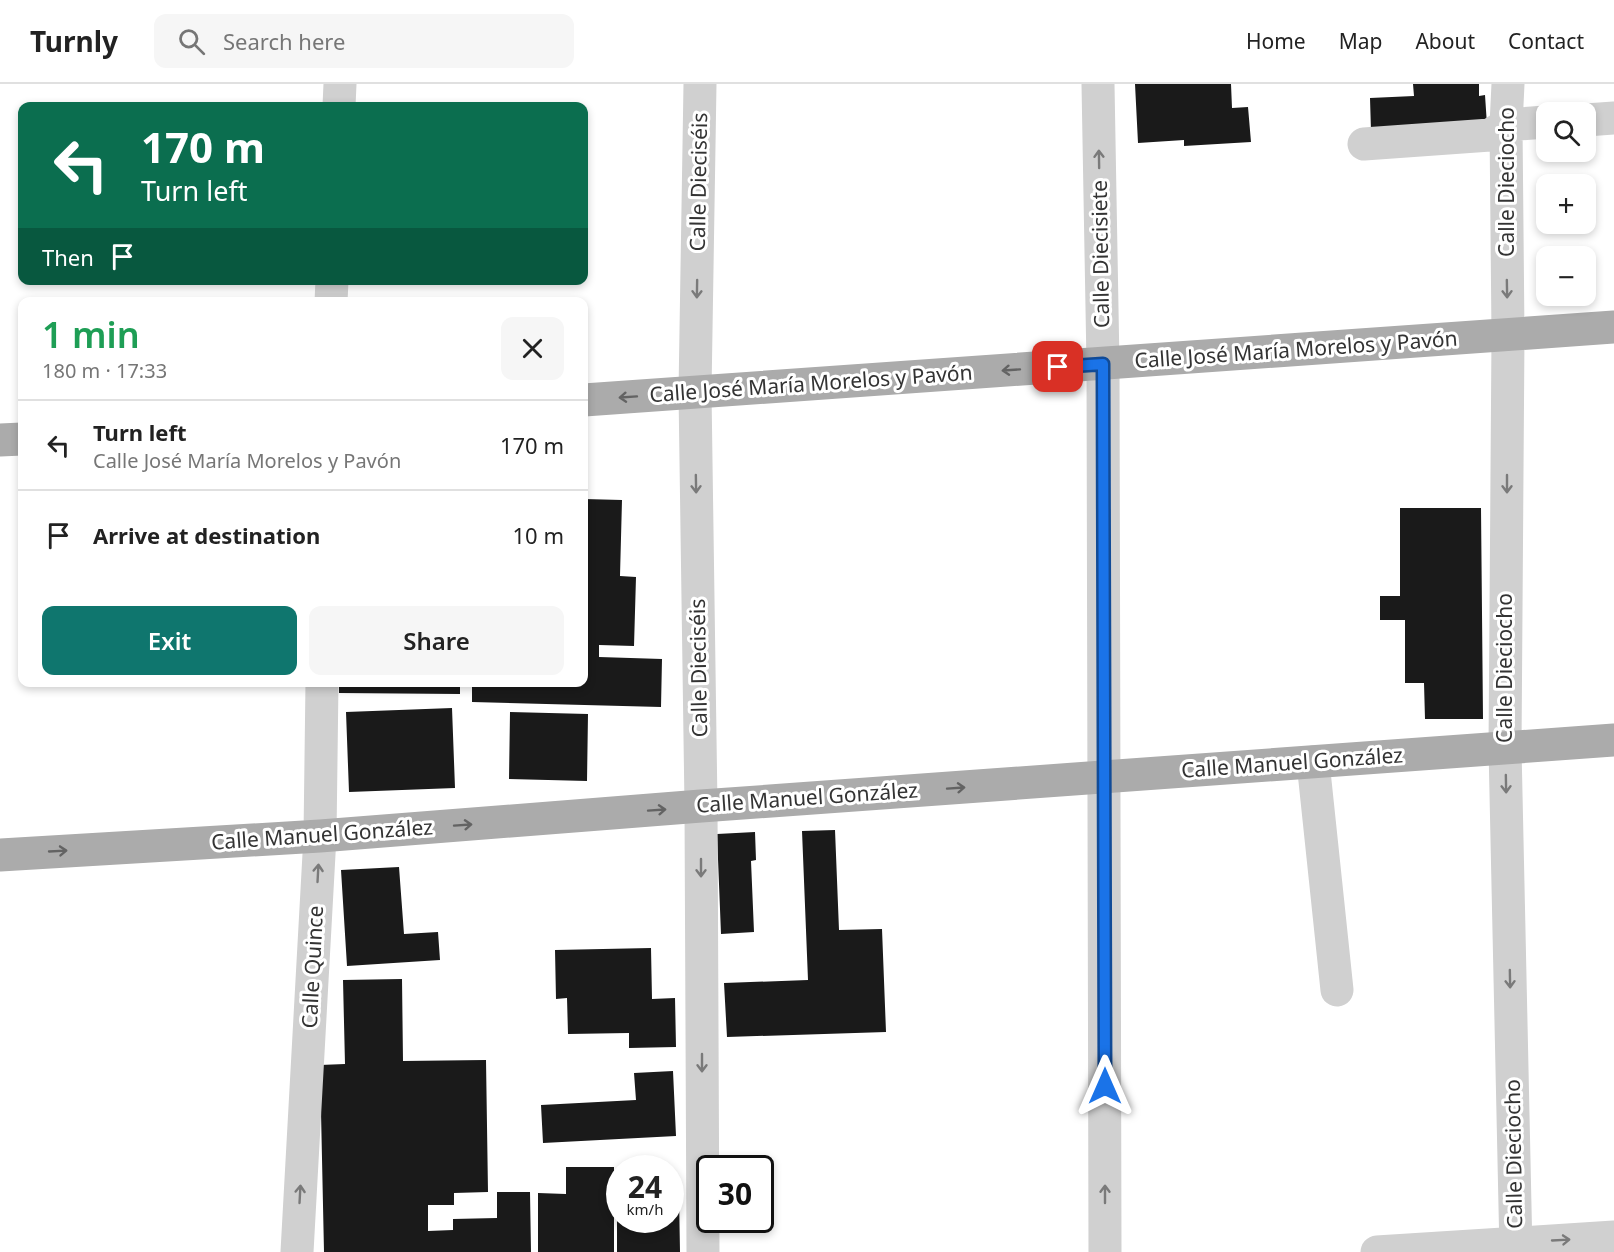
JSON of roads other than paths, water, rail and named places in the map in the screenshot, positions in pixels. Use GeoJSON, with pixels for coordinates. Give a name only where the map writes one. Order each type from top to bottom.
{"type":"FeatureCollection","features":[{"type":"Feature","properties":{"kind":"main road","name":"Calle José María Morelos y Pavón"},"geometry":{"type":"LineString","coordinates":[[588,400],[1614,327]]}},
{"type":"Feature","properties":{"kind":"main road"},"geometry":{"type":"LineString","coordinates":[[0,440],[18,439]]}},
{"type":"Feature","properties":{"kind":"main road","name":"Calle Manuel González"},"geometry":{"type":"LineString","coordinates":[[0,855],[320,836],[1614,740]]}},
{"type":"Feature","properties":{"kind":"street"},"geometry":{"type":"LineString","coordinates":[[339,102],[340,84]]}},
{"type":"Feature","properties":{"kind":"street","name":"Calle Dieciséis"},"geometry":{"type":"LineString","coordinates":[[700,84],[695,392],[701,806],[703,1252]]}},
{"type":"Feature","properties":{"kind":"street","name":"Calle Diecisiete"},"geometry":{"type":"LineString","coordinates":[[1098,84],[1103,364],[1105,1252]]}},
{"type":"Feature","properties":{"kind":"street","name":"Calle Dieciocho"},"geometry":{"type":"LineString","coordinates":[[1508,84],[1506,125],[1508,335],[1505,748],[1516,1247]]}},
{"type":"Feature","properties":{"kind":"street"},"geometry":{"type":"LineString","coordinates":[[1596,119],[1614,118]]}},
{"type":"Feature","properties":{"kind":"street"},"geometry":{"type":"LineString","coordinates":[[1364,144],[1490,135],[1506,125],[1536,123]]}},
{"type":"Feature","properties":{"kind":"street","name":"Calle Quince"},"geometry":{"type":"LineString","coordinates":[[297,1252],[320,836],[322,687]]}},
{"type":"Feature","properties":{"kind":"street"},"geometry":{"type":"LineString","coordinates":[[1313,762],[1337,990]]}},
{"type":"Feature","properties":{"kind":"street"},"geometry":{"type":"LineString","coordinates":[[1377,1252],[1516,1247],[1614,1237]]}}]}
